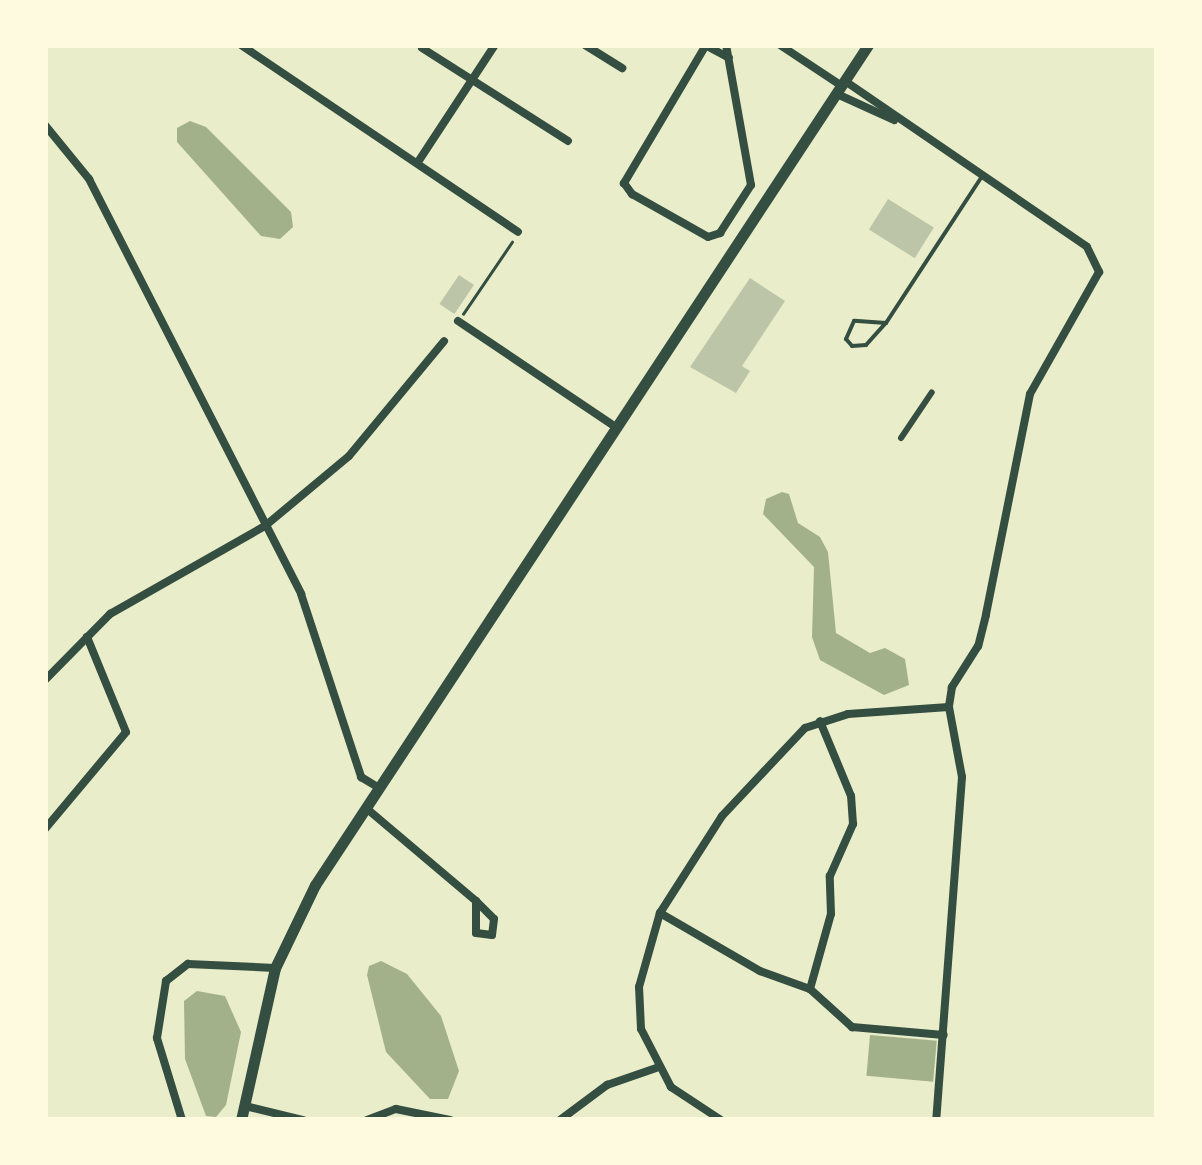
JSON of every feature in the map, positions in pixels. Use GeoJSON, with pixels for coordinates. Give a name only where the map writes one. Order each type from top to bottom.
{"type":"FeatureCollection","features":[{"type":"Feature","properties":{"kind":"main road"},"geometry":{"type":"LineString","coordinates":[[241,1120],[276,968],[297,917],[868,45]]}},
{"type":"Feature","properties":{"kind":"street"},"geometry":{"type":"LineString","coordinates":[[241,45],[518,232]]}},
{"type":"Feature","properties":{"kind":"street"},"geometry":{"type":"LineString","coordinates":[[418,162],[495,45]]}},
{"type":"Feature","properties":{"kind":"street"},"geometry":{"type":"LineString","coordinates":[[586,45],[622,68]]}},
{"type":"Feature","properties":{"kind":"street"},"geometry":{"type":"LineString","coordinates":[[726,45],[729,58],[751,186],[720,233],[697,236],[632,194],[626,171],[706,45],[729,58]]}},
{"type":"Feature","properties":{"kind":"street"},"geometry":{"type":"LineString","coordinates":[[780,45],[1086,247],[1099,272],[1030,394],[986,616],[949,707],[962,761],[936,1120]]}},
{"type":"Feature","properties":{"kind":"street"},"geometry":{"type":"LineString","coordinates":[[422,48],[568,141]]}},
{"type":"Feature","properties":{"kind":"street"},"geometry":{"type":"LineString","coordinates":[[841,87],[894,120]]}},
{"type":"Feature","properties":{"kind":"street"},"geometry":{"type":"LineString","coordinates":[[45,125],[89,179],[301,594],[362,777],[379,788]]}},
{"type":"Feature","properties":{"kind":"street"},"geometry":{"type":"LineString","coordinates":[[458,322],[617,428]]}},
{"type":"Feature","properties":{"kind":"street"},"geometry":{"type":"LineString","coordinates":[[45,680],[140,593],[265,526],[366,441],[444,340]]}},
{"type":"Feature","properties":{"kind":"street"},"geometry":{"type":"LineString","coordinates":[[901,438],[932,392]]}},
{"type":"Feature","properties":{"kind":"street"},"geometry":{"type":"LineString","coordinates":[[45,830],[126,732],[87,638]]}},
{"type":"Feature","properties":{"kind":"street"},"geometry":{"type":"LineString","coordinates":[[721,1120],[688,1102],[656,1068],[638,1011],[660,912],[722,816],[805,728],[820,721],[949,707]]}},
{"type":"Feature","properties":{"kind":"street"},"geometry":{"type":"LineString","coordinates":[[810,989],[831,914],[830,876],[854,824],[851,796],[820,721]]}},
{"type":"Feature","properties":{"kind":"street"},"geometry":{"type":"LineString","coordinates":[[366,808],[476,900],[494,919],[492,935],[476,933],[476,900]]}},
{"type":"Feature","properties":{"kind":"street"},"geometry":{"type":"LineString","coordinates":[[660,912],[760,971],[810,989],[852,1027],[944,1035]]}},
{"type":"Feature","properties":{"kind":"street"},"geometry":{"type":"LineString","coordinates":[[182,1120],[157,1038],[166,981],[188,964],[276,968]]}},
{"type":"Feature","properties":{"kind":"street"},"geometry":{"type":"LineString","coordinates":[[560,1120],[607,1085],[656,1068]]}},
{"type":"Feature","properties":{"kind":"street"},"geometry":{"type":"LineString","coordinates":[[245,1106],[304,1120]]}},
{"type":"Feature","properties":{"kind":"street"},"geometry":{"type":"LineString","coordinates":[[366,1120],[396,1109],[450,1120]]}},
{"type":"Feature","properties":{"kind":"lane"},"geometry":{"type":"LineString","coordinates":[[886,323],[854,321],[846,339],[852,346],[866,345],[886,323],[982,178]]}},
{"type":"Feature","properties":{"kind":"path"},"geometry":{"type":"LineString","coordinates":[[458,322],[518,232]]}},
{"type":"Feature","properties":{"kind":"shaded area"},"geometry":{"type":"Polygon","coordinates":[[[190,121],[206,127],[291,212],[293,227],[280,239],[261,236],[177,142],[177,128],[190,121]]]}},
{"type":"Feature","properties":{"kind":"shaded area"},"geometry":{"type":"Polygon","coordinates":[[[782,492],[789,494],[798,523],[820,537],[828,552],[836,633],[870,653],[885,648],[905,659],[909,685],[884,695],[820,660],[812,637],[814,567],[763,514],[766,499],[782,492]]]}},
{"type":"Feature","properties":{"kind":"shaded area"},"geometry":{"type":"Polygon","coordinates":[[[381,961],[407,974],[441,1016],[459,1071],[448,1099],[430,1099],[386,1052],[367,975],[369,966],[381,961]]]}},
{"type":"Feature","properties":{"kind":"shaded area"},"geometry":{"type":"Polygon","coordinates":[[[197,991],[225,996],[241,1032],[226,1105],[216,1117],[206,1116],[185,1059],[184,1001],[197,991]]]}},
{"type":"Feature","properties":{"kind":"shaded area"},"geometry":{"type":"Polygon","coordinates":[[[870,1035],[937,1041],[933,1082],[866,1076],[870,1035]]]}},
{"type":"Feature","properties":{"kind":"building"},"geometry":{"type":"Polygon","coordinates":[[[888,199],[934,228],[915,258],[869,230],[888,199]]]}},
{"type":"Feature","properties":{"kind":"building"},"geometry":{"type":"Polygon","coordinates":[[[459,275],[474,285],[454,314],[439,304],[459,275]]]}},
{"type":"Feature","properties":{"kind":"building"},"geometry":{"type":"Polygon","coordinates":[[[750,278],[785,301],[742,366],[750,371],[736,393],[690,367],[750,278]]]}}]}
